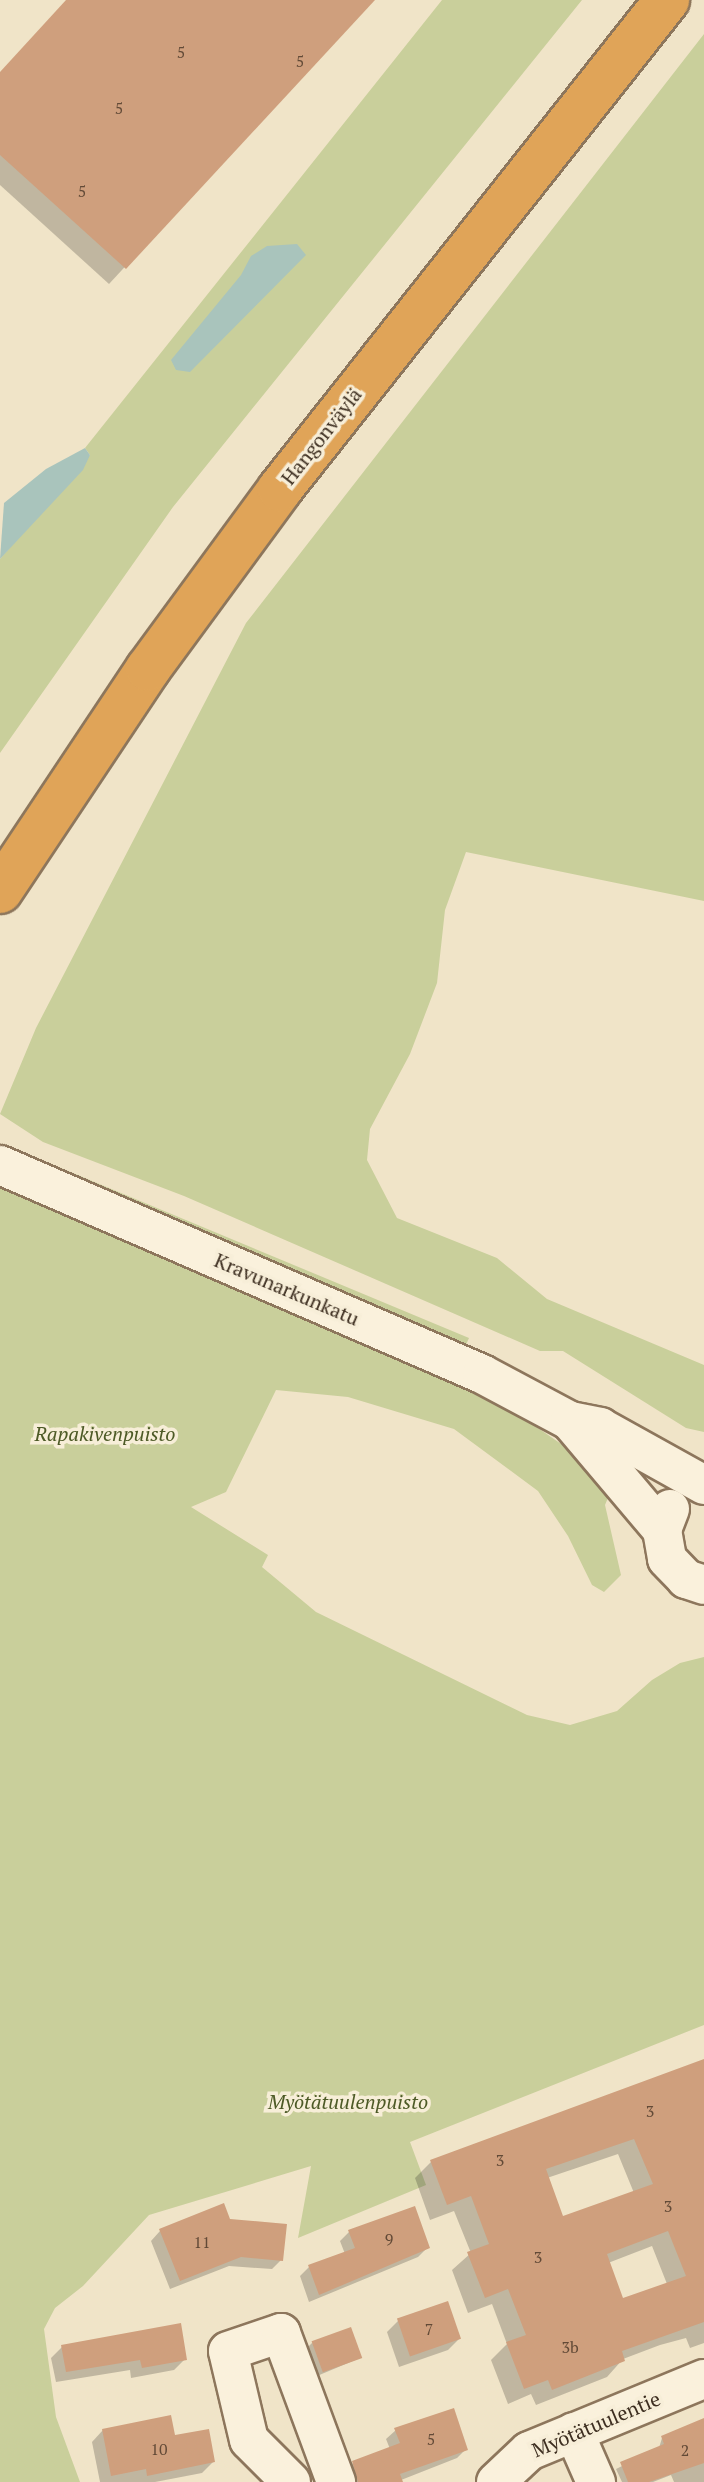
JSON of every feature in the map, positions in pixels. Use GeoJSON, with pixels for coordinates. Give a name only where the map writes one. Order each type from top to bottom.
{"type":"FeatureCollection","features":[{"type":"Feature","properties":{"kind":"highway","name":"Hangonväylä"},"geometry":{"type":"LineString","coordinates":[[0,891],[148,669],[280,489],[667,0]]}},
{"type":"Feature","properties":{"kind":"street","name":"Kravunarkunkatu"},"geometry":{"type":"LineString","coordinates":[[14,1171],[470,1368],[570,1421],[600,1427],[704,1486]]}},
{"type":"Feature","properties":{"kind":"street","name":"Kravunarkunkatu"},"geometry":{"type":"LineString","coordinates":[[570,1421],[662,1530]]}},
{"type":"Feature","properties":{"kind":"street"},"geometry":{"type":"LineString","coordinates":[[704,1486],[676,1500],[662,1530],[662,1545],[675,1570],[704,1585]]}},
{"type":"Feature","properties":{"kind":"street"},"geometry":{"type":"LineString","coordinates":[[291,2482],[249,2440],[228,2351],[281,2333],[336,2482]]}},
{"type":"Feature","properties":{"kind":"street","name":"Myötätuulentie"},"geometry":{"type":"LineString","coordinates":[[496,2482],[529,2451],[704,2379]]}},
{"type":"Feature","properties":{"kind":"street"},"geometry":{"type":"LineString","coordinates":[[574,2432],[596,2482]]}},
{"type":"Feature","properties":{"kind":"green space"},"geometry":{"type":"Polygon","coordinates":[[[442,0],[582,0],[173,507],[0,753],[0,559],[90,455],[85,448],[442,0]]]}},
{"type":"Feature","properties":{"kind":"green space"},"geometry":{"type":"Polygon","coordinates":[[[704,34],[704,901],[466,852],[445,910],[437,983],[410,1054],[370,1129],[367,1160],[397,1218],[497,1258],[547,1299],[704,1365],[704,1432],[686,1428],[563,1351],[540,1351],[184,1196],[43,1142],[0,1114],[36,1028],[246,623],[704,34]]]}},
{"type":"Feature","properties":{"kind":"green space"},"geometry":{"type":"Polygon","coordinates":[[[25,1153],[469,1338],[464,1349],[22,1158],[25,1153]]]}},
{"type":"Feature","properties":{"kind":"green space"},"geometry":{"type":"Polygon","coordinates":[[[0,1186],[428,1367],[512,1410],[577,1455],[612,1488],[605,1505],[621,1575],[604,1592],[592,1585],[568,1536],[538,1491],[454,1429],[348,1397],[276,1390],[226,1492],[191,1507],[268,1555],[262,1567],[316,1612],[527,1715],[570,1725],[617,1711],[652,1680],[680,1663],[704,1657],[704,2025],[410,2142],[426,2185],[298,2238],[311,2166],[149,2215],[83,2286],[55,2308],[44,2329],[56,2417],[80,2482],[0,2482],[0,1186]]]}},
{"type":"Feature","properties":{"kind":"water"},"geometry":{"type":"Polygon","coordinates":[[[297,244],[306,255],[190,372],[176,370],[171,360],[241,275],[251,256],[267,246],[297,244]]]}},
{"type":"Feature","properties":{"kind":"water"},"geometry":{"type":"Polygon","coordinates":[[[85,448],[90,455],[83,470],[0,559],[4,503],[46,469],[85,448]]]}},
{"type":"Feature","properties":{"kind":"building"},"geometry":{"type":"Polygon","coordinates":[[[66,0],[375,0],[126,269],[0,155],[0,72],[66,0]]]}},
{"type":"Feature","properties":{"kind":"building"},"geometry":{"type":"Polygon","coordinates":[[[704,2059],[704,2322],[622,2351],[625,2361],[552,2390],[548,2380],[524,2389],[506,2342],[526,2335],[508,2289],[485,2298],[467,2252],[489,2244],[471,2196],[447,2205],[430,2160],[704,2059]],[[634,2139],[546,2169],[563,2216],[653,2184],[634,2139]],[[668,2231],[607,2254],[623,2298],[686,2276],[668,2231]]]}},
{"type":"Feature","properties":{"kind":"building"},"geometry":{"type":"Polygon","coordinates":[[[224,2203],[230,2219],[287,2224],[283,2261],[241,2257],[180,2281],[159,2229],[224,2203]]]}},
{"type":"Feature","properties":{"kind":"building"},"geometry":{"type":"Polygon","coordinates":[[[415,2206],[430,2248],[319,2295],[308,2265],[355,2248],[348,2230],[415,2206]]]}},
{"type":"Feature","properties":{"kind":"building"},"geometry":{"type":"Polygon","coordinates":[[[448,2301],[461,2339],[410,2356],[397,2319],[448,2301]]]}},
{"type":"Feature","properties":{"kind":"building"},"geometry":{"type":"Polygon","coordinates":[[[181,2323],[187,2360],[142,2368],[140,2360],[66,2372],[61,2345],[181,2323]]]}},
{"type":"Feature","properties":{"kind":"building"},"geometry":{"type":"Polygon","coordinates":[[[351,2327],[362,2358],[323,2372],[312,2341],[351,2327]]]}},
{"type":"Feature","properties":{"kind":"building"},"geometry":{"type":"Polygon","coordinates":[[[454,2408],[468,2450],[400,2474],[403,2482],[358,2482],[352,2461],[400,2443],[394,2428],[454,2408]]]}},
{"type":"Feature","properties":{"kind":"building"},"geometry":{"type":"Polygon","coordinates":[[[171,2415],[175,2435],[209,2429],[215,2462],[147,2476],[146,2469],[111,2476],[102,2429],[171,2415]]]}},
{"type":"Feature","properties":{"kind":"building"},"geometry":{"type":"Polygon","coordinates":[[[704,2418],[704,2463],[649,2482],[628,2482],[620,2462],[664,2444],[661,2436],[704,2418]]]}},
{"type":"Feature","properties":{"kind":"park label","name":"Rapakivenpuisto"},"geometry":{"type":"Point","coordinates":[105,1433]}},
{"type":"Feature","properties":{"kind":"park label","name":"Myötätuulenpuisto"},"geometry":{"type":"Point","coordinates":[348,2101]}}]}
